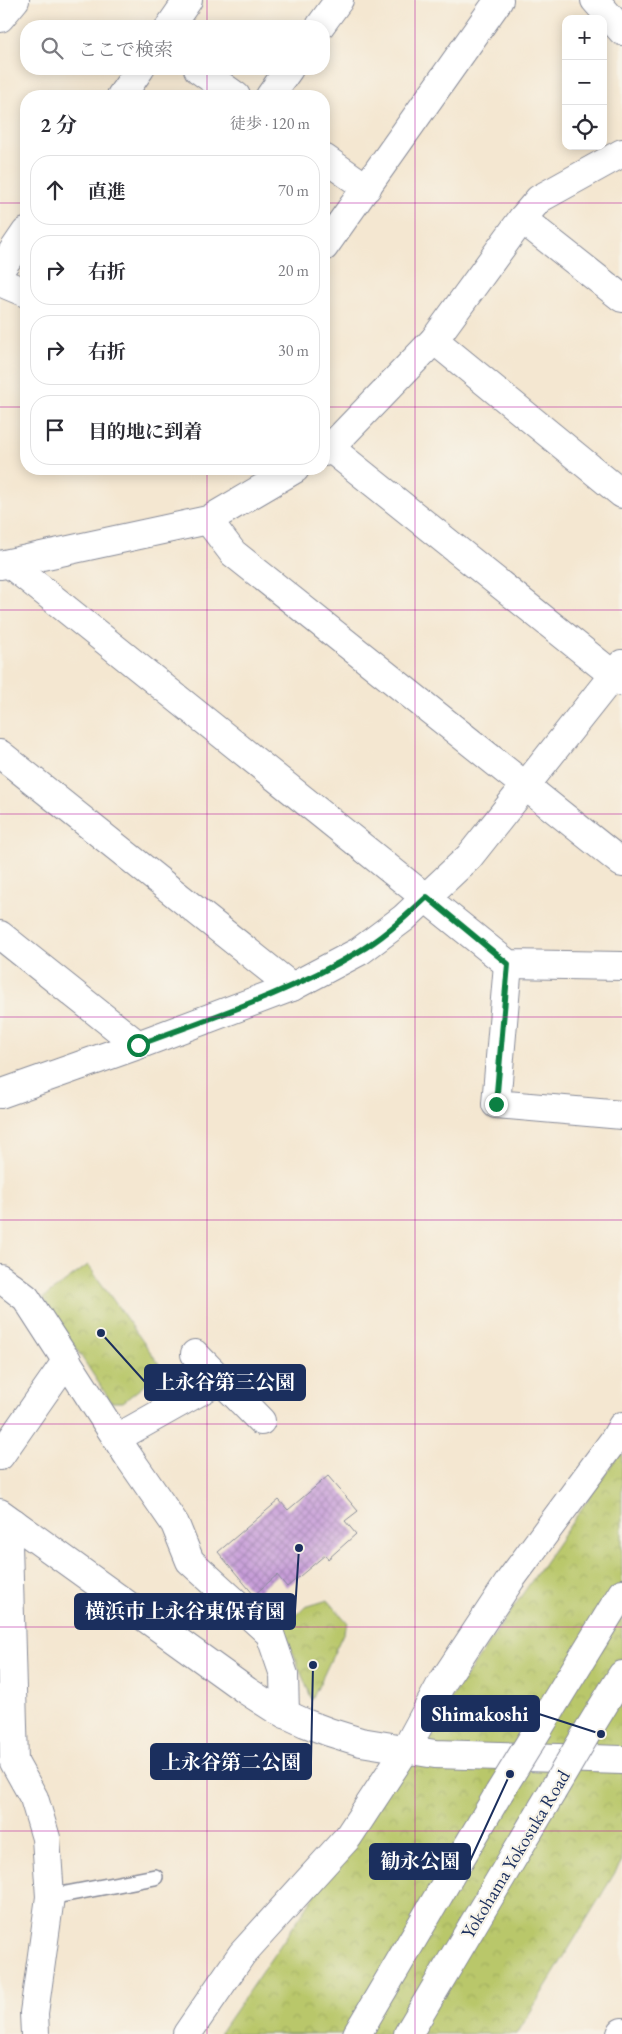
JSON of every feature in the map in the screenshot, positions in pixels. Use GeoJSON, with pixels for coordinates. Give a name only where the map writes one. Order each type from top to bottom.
{"type":"FeatureCollection","features":[{"type":"Feature","properties":{"kind":"main road"},"geometry":{"type":"LineString","coordinates":[[0,18],[15,0]]}},
{"type":"Feature","properties":{"kind":"main road"},"geometry":{"type":"LineString","coordinates":[[174,20],[188,0]]}},
{"type":"Feature","properties":{"kind":"main road"},"geometry":{"type":"LineString","coordinates":[[324,20],[339,0]]}},
{"type":"Feature","properties":{"kind":"main road"},"geometry":{"type":"LineString","coordinates":[[330,239],[499,0]]}},
{"type":"Feature","properties":{"kind":"main road"},"geometry":{"type":"LineString","coordinates":[[595,0],[622,31]]}},
{"type":"Feature","properties":{"kind":"main road"},"geometry":{"type":"LineString","coordinates":[[125,90],[136,75]]}},
{"type":"Feature","properties":{"kind":"main road"},"geometry":{"type":"LineString","coordinates":[[206,75],[228,90]]}},
{"type":"Feature","properties":{"kind":"main road"},"geometry":{"type":"LineString","coordinates":[[274,90],[286,75]]}},
{"type":"Feature","properties":{"kind":"main road"},"geometry":{"type":"LineString","coordinates":[[330,447],[434,340],[522,218],[539,199],[622,153]]}},
{"type":"Feature","properties":{"kind":"main road"},"geometry":{"type":"LineString","coordinates":[[330,162],[367,188]]}},
{"type":"Feature","properties":{"kind":"main road"},"geometry":{"type":"LineString","coordinates":[[522,218],[622,298]]}},
{"type":"Feature","properties":{"kind":"main road"},"geometry":{"type":"LineString","coordinates":[[0,270],[20,241]]}},
{"type":"Feature","properties":{"kind":"main road"},"geometry":{"type":"LineString","coordinates":[[0,282],[20,290]]}},
{"type":"Feature","properties":{"kind":"main road"},"geometry":{"type":"LineString","coordinates":[[434,340],[622,494]]}},
{"type":"Feature","properties":{"kind":"main road"},"geometry":{"type":"LineString","coordinates":[[0,1094],[292,987],[360,951],[404,918],[469,857],[619,673],[330,452]]}},
{"type":"Feature","properties":{"kind":"main road"},"geometry":{"type":"LineString","coordinates":[[5,565],[208,520],[285,475]]}},
{"type":"Feature","properties":{"kind":"main road"},"geometry":{"type":"LineString","coordinates":[[208,520],[233,553],[622,863]]}},
{"type":"Feature","properties":{"kind":"main road"},"geometry":{"type":"LineString","coordinates":[[5,565],[427,897],[508,964],[622,966]]}},
{"type":"Feature","properties":{"kind":"main road"},"geometry":{"type":"LineString","coordinates":[[0,754],[292,987]]}},
{"type":"Feature","properties":{"kind":"main road"},"geometry":{"type":"LineString","coordinates":[[0,935],[138,1045]]}},
{"type":"Feature","properties":{"kind":"main road"},"geometry":{"type":"LineString","coordinates":[[508,964],[496,1104],[622,1115]]}},
{"type":"Feature","properties":{"kind":"main road"},"geometry":{"type":"LineString","coordinates":[[0,1278],[26,1298],[175,1524],[190,1561],[270,1634],[284,1675],[285,1714]]}},
{"type":"Feature","properties":{"kind":"main road"},"geometry":{"type":"LineString","coordinates":[[195,1354],[261,1422]]}},
{"type":"Feature","properties":{"kind":"main road"},"geometry":{"type":"LineString","coordinates":[[0,1456],[67,1360]]}},
{"type":"Feature","properties":{"kind":"main road"},"geometry":{"type":"LineString","coordinates":[[117,1438],[220,1380]]}},
{"type":"Feature","properties":{"kind":"main road"},"geometry":{"type":"LineString","coordinates":[[187,2034],[242,1954],[348,1837],[406,1749],[440,1686],[511,1579],[608,1448],[622,1426]]}},
{"type":"Feature","properties":{"kind":"main road"},"geometry":{"type":"LineString","coordinates":[[7,1518],[247,1691],[285,1714],[329,1732],[361,1742],[435,1754],[622,1760]]}},
{"type":"Feature","properties":{"kind":"main road"},"geometry":{"type":"LineString","coordinates":[[7,1518],[14,1762],[34,1798],[46,1838],[50,1897],[34,2013],[35,2034]]}},
{"type":"Feature","properties":{"kind":"main road"},"geometry":{"type":"LineString","coordinates":[[357,2034],[499,1793],[622,1593]]}},
{"type":"Feature","properties":{"kind":"main road","name":"Yokohama Yokosuka Road"},"geometry":{"type":"LineString","coordinates":[[408,2034],[622,1675]]}},
{"type":"Feature","properties":{"kind":"lane"},"geometry":{"type":"LineString","coordinates":[[50,1897],[155,1877]]}},
{"type":"Feature","properties":{"kind":"green space"},"geometry":{"type":"Polygon","coordinates":[[[88,1265],[162,1368],[156,1376],[123,1402],[111,1402],[43,1298],[88,1265]]]}},
{"type":"Feature","properties":{"kind":"green space"},"geometry":{"type":"Polygon","coordinates":[[[622,1450],[622,1861],[517,2034],[219,2034],[622,1450]]]}},
{"type":"Feature","properties":{"kind":"green space"},"geometry":{"type":"Polygon","coordinates":[[[328,1600],[348,1623],[312,1700],[283,1629],[305,1607],[328,1600]]]}},
{"type":"Feature","properties":{"kind":"building"},"geometry":{"type":"Polygon","coordinates":[[[328,1476],[358,1511],[345,1521],[356,1534],[328,1559],[325,1555],[287,1587],[277,1575],[254,1595],[218,1552],[279,1500],[288,1510],[328,1476]]]}},
{"type":"Feature","properties":{"kind":"place","name":"上永谷第三公園"},"geometry":{"type":"Point","coordinates":[101,1333]}},
{"type":"Feature","properties":{"kind":"place","name":"横浜市上永谷東保育園"},"geometry":{"type":"Point","coordinates":[299,1548]}},
{"type":"Feature","properties":{"kind":"place","name":"上永谷第二公園"},"geometry":{"type":"Point","coordinates":[313,1665]}},
{"type":"Feature","properties":{"kind":"place","name":"Shimakoshi"},"geometry":{"type":"Point","coordinates":[601,1734]}},
{"type":"Feature","properties":{"kind":"place","name":"勧永公園"},"geometry":{"type":"Point","coordinates":[510,1774]}},
{"type":"Feature","properties":{"kind":"route"},"geometry":{"type":"LineString","coordinates":[[138,1045],[292,987],[360,951],[404,918],[427,897],[508,964],[496,1104]]}}]}
